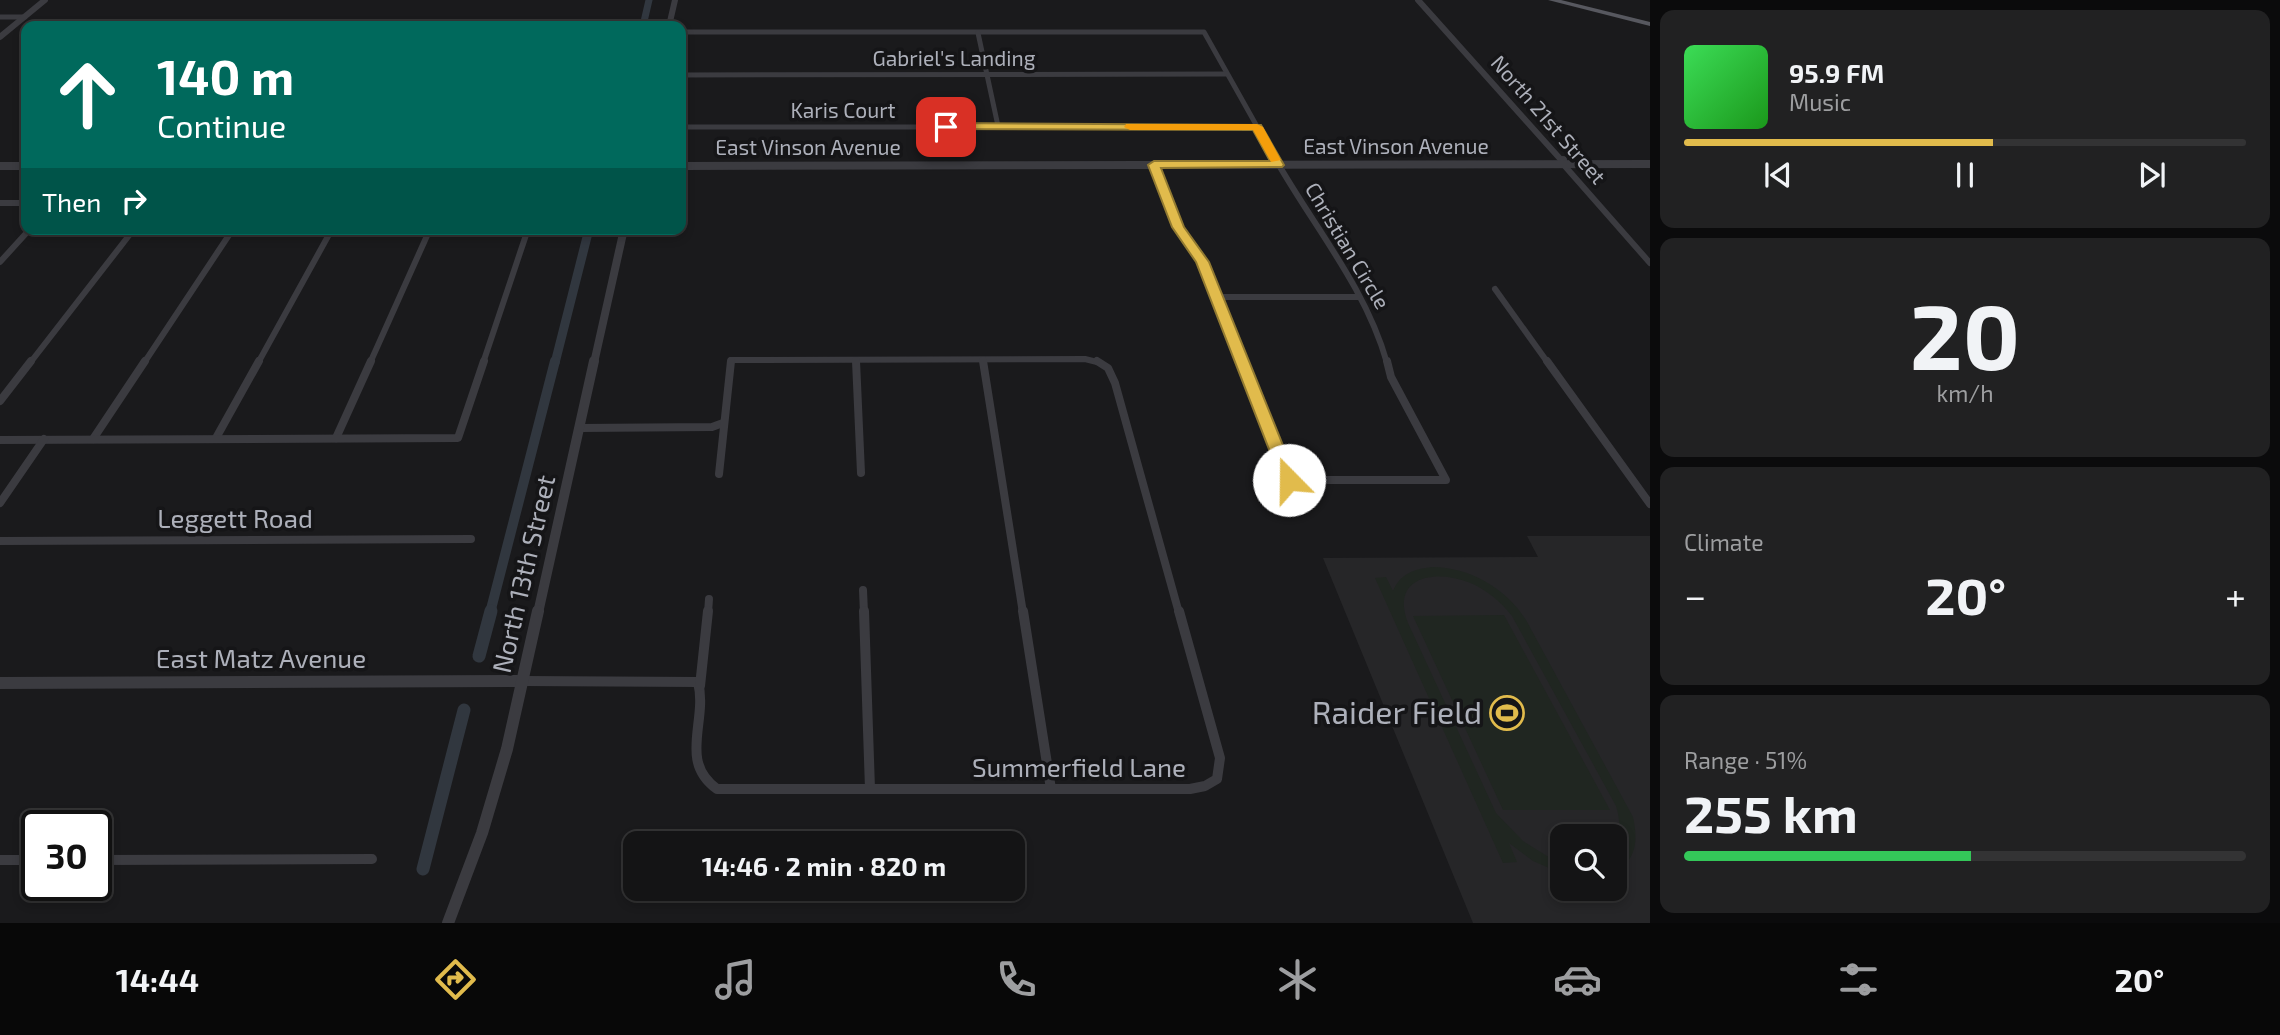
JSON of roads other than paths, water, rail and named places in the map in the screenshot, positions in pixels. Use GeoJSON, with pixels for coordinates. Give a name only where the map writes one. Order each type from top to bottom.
{"type":"FeatureCollection","features":[{"type":"Feature","properties":{"kind":"main road"},"geometry":{"type":"LineString","coordinates":[[1552,0],[1650,24]]}},
{"type":"Feature","properties":{"kind":"main road"},"geometry":{"type":"LineString","coordinates":[[1576,0],[1650,18]]}},
{"type":"Feature","properties":{"kind":"street"},"geometry":{"type":"LineString","coordinates":[[0,37],[45,0]]}},
{"type":"Feature","properties":{"kind":"street"},"geometry":{"type":"LineString","coordinates":[[671,21],[675,0]]}},
{"type":"Feature","properties":{"kind":"street","name":"North 21st Street"},"geometry":{"type":"LineString","coordinates":[[1418,0],[1563,159],[1563,164],[1650,262]]}},
{"type":"Feature","properties":{"kind":"street"},"geometry":{"type":"LineString","coordinates":[[0,17],[25,17]]}},
{"type":"Feature","properties":{"kind":"street","name":"Christian Circle"},"geometry":{"type":"LineString","coordinates":[[686,32],[1204,32],[1294,194],[1321,229],[1378,330],[1391,377],[1446,480],[1289,480],[1217,297]]}},
{"type":"Feature","properties":{"kind":"street"},"geometry":{"type":"LineString","coordinates":[[978,33],[998,127]]}},
{"type":"Feature","properties":{"kind":"street","name":"Gabriel's Landing"},"geometry":{"type":"LineString","coordinates":[[686,75],[1227,75]]}},
{"type":"Feature","properties":{"kind":"street","name":"Karis Court"},"geometry":{"type":"LineString","coordinates":[[686,127],[1257,127]]}},
{"type":"Feature","properties":{"kind":"street","name":"East Vinson Avenue"},"geometry":{"type":"LineString","coordinates":[[686,166],[1650,164]]}},
{"type":"Feature","properties":{"kind":"street"},"geometry":{"type":"LineString","coordinates":[[1154,165],[1178,227],[1198,253],[1217,297],[1359,297]]}},
{"type":"Feature","properties":{"kind":"street"},"geometry":{"type":"LineString","coordinates":[[0,166],[21,166]]}},
{"type":"Feature","properties":{"kind":"street"},"geometry":{"type":"LineString","coordinates":[[0,203],[21,203]]}},
{"type":"Feature","properties":{"kind":"street"},"geometry":{"type":"LineString","coordinates":[[0,262],[25,235]]}},
{"type":"Feature","properties":{"kind":"street"},"geometry":{"type":"LineString","coordinates":[[0,401],[129,235]]}},
{"type":"Feature","properties":{"kind":"street"},"geometry":{"type":"LineString","coordinates":[[93,439],[229,235]]}},
{"type":"Feature","properties":{"kind":"street"},"geometry":{"type":"LineString","coordinates":[[216,438],[329,235]]}},
{"type":"Feature","properties":{"kind":"street"},"geometry":{"type":"LineString","coordinates":[[336,438],[427,235]]}},
{"type":"Feature","properties":{"kind":"street"},"geometry":{"type":"LineString","coordinates":[[0,440],[458,438],[526,235]]}},
{"type":"Feature","properties":{"kind":"street","name":"North 13th Street"},"geometry":{"type":"LineString","coordinates":[[448,923],[482,833],[507,749],[623,235]]}},
{"type":"Feature","properties":{"kind":"street"},"geometry":{"type":"LineString","coordinates":[[1495,289],[1650,504]]}},
{"type":"Feature","properties":{"kind":"street","name":"Summerfield Lane"},"geometry":{"type":"LineString","coordinates":[[709,599],[700,686],[696,766],[706,784],[729,790],[1199,788],[1210,785],[1217,779],[1220,758],[1110,370],[1104,362],[1092,359],[983,360]]}},
{"type":"Feature","properties":{"kind":"street"},"geometry":{"type":"LineString","coordinates":[[719,474],[731,360],[983,360],[1051,789]]}},
{"type":"Feature","properties":{"kind":"street"},"geometry":{"type":"LineString","coordinates":[[856,360],[861,474]]}},
{"type":"Feature","properties":{"kind":"street"},"geometry":{"type":"LineString","coordinates":[[580,428],[712,427],[723,423]]}},
{"type":"Feature","properties":{"kind":"street"},"geometry":{"type":"LineString","coordinates":[[0,502],[44,439]]}},
{"type":"Feature","properties":{"kind":"street","name":"Leggett Road"},"geometry":{"type":"LineString","coordinates":[[0,541],[471,539]]}},
{"type":"Feature","properties":{"kind":"street"},"geometry":{"type":"LineString","coordinates":[[863,590],[870,789]]}},
{"type":"Feature","properties":{"kind":"street"},"geometry":{"type":"LineString","coordinates":[[523,681],[689,680],[698,682],[700,686]]}},
{"type":"Feature","properties":{"kind":"street","name":"East Matz Avenue"},"geometry":{"type":"LineString","coordinates":[[0,682],[523,681]]}},
{"type":"Feature","properties":{"kind":"street"},"geometry":{"type":"LineString","coordinates":[[112,860],[372,859]]}},
{"type":"Feature","properties":{"kind":"street"},"geometry":{"type":"LineString","coordinates":[[0,860],[21,860]]}},
{"type":"Feature","properties":{"kind":"waterway"},"geometry":{"type":"LineString","coordinates":[[644,21],[649,0]]}},
{"type":"Feature","properties":{"kind":"waterway"},"geometry":{"type":"LineString","coordinates":[[555,363],[587,235]]}},
{"type":"Feature","properties":{"kind":"waterway"},"geometry":{"type":"LineString","coordinates":[[490,613],[555,361]]}},
{"type":"Feature","properties":{"kind":"waterway"},"geometry":{"type":"LineString","coordinates":[[479,656],[491,611]]}},
{"type":"Feature","properties":{"kind":"waterway"},"geometry":{"type":"LineString","coordinates":[[423,869],[464,710]]}},
{"type":"Feature","properties":{"kind":"place","name":"Raider Field"},"geometry":{"type":"Point","coordinates":[1507,713]}}]}
